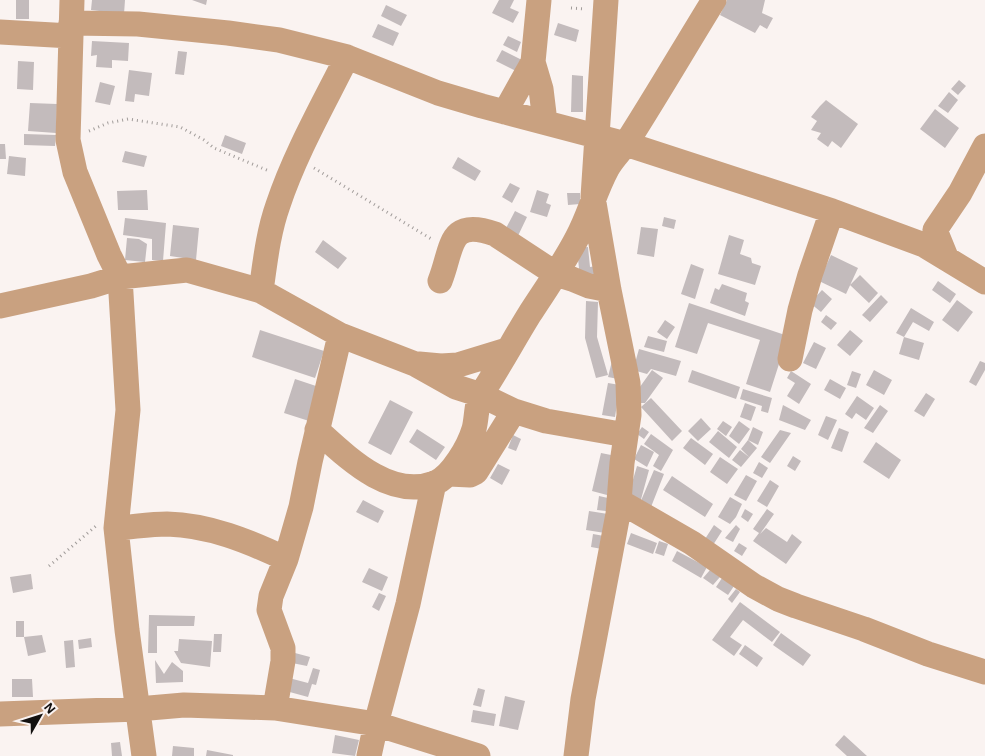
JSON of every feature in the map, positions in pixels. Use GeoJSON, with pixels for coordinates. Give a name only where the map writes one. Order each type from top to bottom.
{"type":"FeatureCollection","features":[{"type":"Feature","properties":{"kind":"street"},"geometry":{"type":"LineString","coordinates":[[539,0],[533,62],[541,89],[545,122]]}},
{"type":"Feature","properties":{"kind":"street"},"geometry":{"type":"LineString","coordinates":[[576,756],[583,699],[620,501],[622,463],[629,415],[628,383],[593,198],[606,0]]}},
{"type":"Feature","properties":{"kind":"street"},"geometry":{"type":"LineString","coordinates":[[369,756],[441,478],[456,464],[474,430],[481,395],[577,238],[608,167],[626,144],[714,0]]}},
{"type":"Feature","properties":{"kind":"street"},"geometry":{"type":"LineString","coordinates":[[71,20],[68,140],[74,172],[108,255],[120,277],[128,410],[118,517],[127,630],[144,756]]}},
{"type":"Feature","properties":{"kind":"street"},"geometry":{"type":"LineString","coordinates":[[0,32],[71,20],[138,24],[279,40],[347,57],[438,93],[597,135],[832,211],[902,236],[946,257],[985,282]]}},
{"type":"Feature","properties":{"kind":"street"},"geometry":{"type":"LineString","coordinates":[[261,291],[268,242],[277,206],[292,168],[347,57]]}},
{"type":"Feature","properties":{"kind":"street"},"geometry":{"type":"LineString","coordinates":[[505,112],[533,62]]}},
{"type":"Feature","properties":{"kind":"street"},"geometry":{"type":"LineString","coordinates":[[902,236],[935,230],[960,193],[985,146]]}},
{"type":"Feature","properties":{"kind":"street"},"geometry":{"type":"LineString","coordinates":[[790,359],[807,283],[832,211]]}},
{"type":"Feature","properties":{"kind":"street"},"geometry":{"type":"LineString","coordinates":[[440,281],[447,265],[449,250],[456,236],[461,231],[485,230],[495,234],[556,274],[589,286],[609,290]]}},
{"type":"Feature","properties":{"kind":"street"},"geometry":{"type":"LineString","coordinates":[[935,230],[946,257]]}},
{"type":"Feature","properties":{"kind":"street"},"geometry":{"type":"LineString","coordinates":[[0,306],[91,286],[120,277],[187,270],[261,291],[340,335],[415,364],[456,387],[481,395],[514,412],[546,421],[626,435]]}},
{"type":"Feature","properties":{"kind":"street"},"geometry":{"type":"LineString","coordinates":[[275,708],[283,648],[269,610],[271,596],[286,559],[301,506],[340,335]]}},
{"type":"Feature","properties":{"kind":"street"},"geometry":{"type":"LineString","coordinates":[[415,364],[458,365],[507,350]]}},
{"type":"Feature","properties":{"kind":"street"},"geometry":{"type":"LineString","coordinates":[[317,430],[363,468],[384,480],[404,487],[441,478],[470,475],[476,472],[514,412]]}},
{"type":"Feature","properties":{"kind":"street"},"geometry":{"type":"LineString","coordinates":[[620,501],[692,543],[754,586],[778,599],[928,654],[985,672]]}},
{"type":"Feature","properties":{"kind":"street"},"geometry":{"type":"LineString","coordinates":[[118,517],[208,530],[235,536],[286,559]]}},
{"type":"Feature","properties":{"kind":"street"},"geometry":{"type":"LineString","coordinates":[[0,714],[138,709],[184,705],[275,708],[376,724],[478,756]]}},
{"type":"Feature","properties":{"kind":"path"},"geometry":{"type":"LineString","coordinates":[[68,140],[108,123],[128,119],[180,127],[204,140],[214,148],[292,168],[323,172],[449,250]]}},
{"type":"Feature","properties":{"kind":"path"},"geometry":{"type":"LineString","coordinates":[[49,566],[118,517]]}},
{"type":"Feature","properties":{"kind":"building"},"geometry":{"type":"Polygon","coordinates":[[[16,0],[29,0],[29,19],[16,19],[16,0]]]}},
{"type":"Feature","properties":{"kind":"building"},"geometry":{"type":"Polygon","coordinates":[[[92,0],[125,0],[124,14],[91,10],[92,0]]]}},
{"type":"Feature","properties":{"kind":"building"},"geometry":{"type":"Polygon","coordinates":[[[192,0],[207,0],[206,5],[192,0]]]}},
{"type":"Feature","properties":{"kind":"building"},"geometry":{"type":"Polygon","coordinates":[[[499,0],[514,0],[510,8],[519,12],[513,23],[492,13],[499,0]]]}},
{"type":"Feature","properties":{"kind":"building"},"geometry":{"type":"Polygon","coordinates":[[[727,0],[765,0],[762,13],[773,18],[767,29],[760,25],[755,33],[720,15],[727,0]]]}},
{"type":"Feature","properties":{"kind":"building"},"geometry":{"type":"Polygon","coordinates":[[[386,5],[407,15],[401,26],[381,16],[386,5]]]}},
{"type":"Feature","properties":{"kind":"building"},"geometry":{"type":"Polygon","coordinates":[[[558,23],[579,30],[576,42],[554,35],[558,23]]]}},
{"type":"Feature","properties":{"kind":"building"},"geometry":{"type":"Polygon","coordinates":[[[378,24],[399,33],[393,46],[372,37],[378,24]]]}},
{"type":"Feature","properties":{"kind":"building"},"geometry":{"type":"Polygon","coordinates":[[[508,36],[521,42],[517,52],[503,45],[508,36]]]}},
{"type":"Feature","properties":{"kind":"building"},"geometry":{"type":"Polygon","coordinates":[[[92,41],[129,43],[128,61],[112,60],[112,68],[96,67],[97,55],[91,56],[92,41]]]}},
{"type":"Feature","properties":{"kind":"building"},"geometry":{"type":"Polygon","coordinates":[[[502,50],[522,60],[516,71],[496,61],[502,50]]]}},
{"type":"Feature","properties":{"kind":"building"},"geometry":{"type":"Polygon","coordinates":[[[178,51],[187,52],[184,75],[175,74],[178,51]]]}},
{"type":"Feature","properties":{"kind":"building"},"geometry":{"type":"Polygon","coordinates":[[[18,61],[34,62],[33,90],[17,89],[18,61]]]}},
{"type":"Feature","properties":{"kind":"building"},"geometry":{"type":"Polygon","coordinates":[[[129,70],[152,73],[149,96],[135,94],[134,102],[125,101],[129,70]]]}},
{"type":"Feature","properties":{"kind":"building"},"geometry":{"type":"Polygon","coordinates":[[[572,75],[583,76],[583,112],[571,112],[572,75]]]}},
{"type":"Feature","properties":{"kind":"building"},"geometry":{"type":"Polygon","coordinates":[[[959,80],[966,86],[958,95],[951,89],[959,80]]]}},
{"type":"Feature","properties":{"kind":"building"},"geometry":{"type":"Polygon","coordinates":[[[100,82],[115,86],[110,105],[95,102],[100,82]]]}},
{"type":"Feature","properties":{"kind":"building"},"geometry":{"type":"Polygon","coordinates":[[[949,92],[958,100],[948,113],[938,106],[949,92]]]}},
{"type":"Feature","properties":{"kind":"building"},"geometry":{"type":"Polygon","coordinates":[[[826,100],[858,124],[841,148],[832,141],[828,147],[817,139],[821,133],[811,130],[817,121],[811,117],[826,100]]]}},
{"type":"Feature","properties":{"kind":"building"},"geometry":{"type":"Polygon","coordinates":[[[30,103],[57,104],[56,133],[28,131],[30,103]]]}},
{"type":"Feature","properties":{"kind":"building"},"geometry":{"type":"Polygon","coordinates":[[[935,109],[959,128],[945,148],[920,129],[935,109]]]}},
{"type":"Feature","properties":{"kind":"building"},"geometry":{"type":"Polygon","coordinates":[[[24,134],[56,135],[55,146],[24,145],[24,134]]]}},
{"type":"Feature","properties":{"kind":"building"},"geometry":{"type":"Polygon","coordinates":[[[225,135],[246,143],[242,154],[221,146],[225,135]]]}},
{"type":"Feature","properties":{"kind":"building"},"geometry":{"type":"Polygon","coordinates":[[[0,144],[5,144],[6,159],[0,159],[0,144]]]}},
{"type":"Feature","properties":{"kind":"building"},"geometry":{"type":"Polygon","coordinates":[[[125,151],[147,156],[144,167],[122,162],[125,151]]]}},
{"type":"Feature","properties":{"kind":"building"},"geometry":{"type":"Polygon","coordinates":[[[9,156],[26,158],[25,176],[7,174],[9,156]]]}},
{"type":"Feature","properties":{"kind":"building"},"geometry":{"type":"Polygon","coordinates":[[[458,157],[481,171],[475,181],[452,168],[458,157]]]}},
{"type":"Feature","properties":{"kind":"building"},"geometry":{"type":"Polygon","coordinates":[[[510,183],[520,188],[512,203],[502,197],[510,183]]]}},
{"type":"Feature","properties":{"kind":"building"},"geometry":{"type":"Polygon","coordinates":[[[147,190],[148,210],[118,210],[117,191],[147,190]]]}},
{"type":"Feature","properties":{"kind":"building"},"geometry":{"type":"Polygon","coordinates":[[[537,190],[549,194],[546,203],[551,205],[547,217],[530,212],[537,190]]]}},
{"type":"Feature","properties":{"kind":"building"},"geometry":{"type":"Polygon","coordinates":[[[567,193],[580,193],[580,204],[568,205],[567,193]]]}},
{"type":"Feature","properties":{"kind":"building"},"geometry":{"type":"Polygon","coordinates":[[[515,211],[527,217],[516,240],[503,234],[515,211]]]}},
{"type":"Feature","properties":{"kind":"building"},"geometry":{"type":"Polygon","coordinates":[[[664,217],[676,220],[674,229],[662,226],[664,217]]]}},
{"type":"Feature","properties":{"kind":"building"},"geometry":{"type":"Polygon","coordinates":[[[125,218],[166,223],[163,261],[152,260],[152,239],[123,235],[125,218]]]}},
{"type":"Feature","properties":{"kind":"building"},"geometry":{"type":"Polygon","coordinates":[[[173,225],[199,228],[196,260],[170,256],[173,225]]]}},
{"type":"Feature","properties":{"kind":"building"},"geometry":{"type":"Polygon","coordinates":[[[641,227],[658,229],[654,257],[637,254],[641,227]]]}},
{"type":"Feature","properties":{"kind":"building"},"geometry":{"type":"Polygon","coordinates":[[[729,235],[744,240],[740,254],[751,258],[752,263],[761,266],[755,285],[718,274],[729,235]]]}},
{"type":"Feature","properties":{"kind":"building"},"geometry":{"type":"Polygon","coordinates":[[[127,238],[139,239],[147,244],[145,262],[125,260],[127,238]]]}},
{"type":"Feature","properties":{"kind":"building"},"geometry":{"type":"Polygon","coordinates":[[[323,240],[347,258],[338,269],[315,252],[323,240]]]}},
{"type":"Feature","properties":{"kind":"building"},"geometry":{"type":"Polygon","coordinates":[[[588,247],[590,267],[597,266],[598,278],[580,279],[577,248],[588,247]]]}},
{"type":"Feature","properties":{"kind":"building"},"geometry":{"type":"Polygon","coordinates":[[[831,255],[858,268],[846,294],[819,281],[831,255]]]}},
{"type":"Feature","properties":{"kind":"building"},"geometry":{"type":"Polygon","coordinates":[[[691,264],[704,269],[695,299],[681,294],[691,264]]]}},
{"type":"Feature","properties":{"kind":"building"},"geometry":{"type":"Polygon","coordinates":[[[860,275],[878,293],[869,303],[850,285],[860,275]]]}},
{"type":"Feature","properties":{"kind":"building"},"geometry":{"type":"Polygon","coordinates":[[[938,281],[956,294],[950,303],[932,290],[938,281]]]}},
{"type":"Feature","properties":{"kind":"building"},"geometry":{"type":"Polygon","coordinates":[[[722,284],[747,293],[745,301],[749,303],[745,316],[710,303],[715,288],[719,290],[722,284]]]}},
{"type":"Feature","properties":{"kind":"building"},"geometry":{"type":"Polygon","coordinates":[[[822,290],[832,299],[821,312],[810,303],[822,290]]]}},
{"type":"Feature","properties":{"kind":"building"},"geometry":{"type":"Polygon","coordinates":[[[881,295],[888,302],[870,322],[862,315],[881,295]]]}},
{"type":"Feature","properties":{"kind":"building"},"geometry":{"type":"Polygon","coordinates":[[[957,300],[973,312],[958,332],[942,320],[957,300]]]}},
{"type":"Feature","properties":{"kind":"building"},"geometry":{"type":"Polygon","coordinates":[[[586,301],[598,302],[597,337],[608,375],[596,378],[585,338],[586,301]]]}},
{"type":"Feature","properties":{"kind":"building"},"geometry":{"type":"Polygon","coordinates":[[[689,303],[788,336],[770,392],[746,384],[760,340],[708,323],[697,354],[675,347],[689,303]]]}},
{"type":"Feature","properties":{"kind":"building"},"geometry":{"type":"Polygon","coordinates":[[[911,308],[934,322],[929,331],[913,322],[904,337],[896,333],[911,308]]]}},
{"type":"Feature","properties":{"kind":"building"},"geometry":{"type":"Polygon","coordinates":[[[826,315],[837,323],[831,330],[821,322],[826,315]]]}},
{"type":"Feature","properties":{"kind":"building"},"geometry":{"type":"Polygon","coordinates":[[[665,320],[675,327],[667,339],[657,332],[665,320]]]}},
{"type":"Feature","properties":{"kind":"building"},"geometry":{"type":"Polygon","coordinates":[[[260,330],[324,351],[315,378],[252,357],[260,330]]]}},
{"type":"Feature","properties":{"kind":"building"},"geometry":{"type":"Polygon","coordinates":[[[850,330],[863,341],[850,356],[837,345],[850,330]]]}},
{"type":"Feature","properties":{"kind":"building"},"geometry":{"type":"Polygon","coordinates":[[[648,336],[667,341],[664,352],[644,347],[648,336]]]}},
{"type":"Feature","properties":{"kind":"building"},"geometry":{"type":"Polygon","coordinates":[[[904,337],[924,343],[919,360],[899,354],[904,337]]]}},
{"type":"Feature","properties":{"kind":"building"},"geometry":{"type":"Polygon","coordinates":[[[814,342],[826,348],[816,369],[803,363],[814,342]]]}},
{"type":"Feature","properties":{"kind":"building"},"geometry":{"type":"Polygon","coordinates":[[[639,349],[681,361],[676,376],[651,369],[647,374],[633,370],[639,349]]]}},
{"type":"Feature","properties":{"kind":"building"},"geometry":{"type":"Polygon","coordinates":[[[612,361],[618,379],[608,377],[612,361]]]}},
{"type":"Feature","properties":{"kind":"building"},"geometry":{"type":"Polygon","coordinates":[[[980,361],[985,363],[985,370],[976,386],[969,382],[980,361]]]}},
{"type":"Feature","properties":{"kind":"building"},"geometry":{"type":"Polygon","coordinates":[[[652,370],[663,378],[645,403],[639,403],[637,391],[652,370]]]}},
{"type":"Feature","properties":{"kind":"building"},"geometry":{"type":"Polygon","coordinates":[[[692,370],[740,387],[736,399],[688,382],[692,370]]]}},
{"type":"Feature","properties":{"kind":"building"},"geometry":{"type":"Polygon","coordinates":[[[874,370],[892,380],[884,395],[866,385],[874,370]]]}},
{"type":"Feature","properties":{"kind":"building"},"geometry":{"type":"Polygon","coordinates":[[[791,371],[811,384],[799,404],[787,396],[795,383],[787,378],[791,371]]]}},
{"type":"Feature","properties":{"kind":"building"},"geometry":{"type":"Polygon","coordinates":[[[852,371],[861,374],[856,388],[847,385],[852,371]]]}},
{"type":"Feature","properties":{"kind":"building"},"geometry":{"type":"Polygon","coordinates":[[[295,379],[319,387],[309,421],[284,413],[295,379]]]}},
{"type":"Feature","properties":{"kind":"building"},"geometry":{"type":"Polygon","coordinates":[[[830,379],[846,388],[840,399],[824,390],[830,379]]]}},
{"type":"Feature","properties":{"kind":"building"},"geometry":{"type":"Polygon","coordinates":[[[608,383],[620,385],[615,417],[602,415],[608,383]]]}},
{"type":"Feature","properties":{"kind":"building"},"geometry":{"type":"Polygon","coordinates":[[[743,389],[772,398],[768,413],[761,411],[762,406],[740,399],[743,389]]]}},
{"type":"Feature","properties":{"kind":"building"},"geometry":{"type":"Polygon","coordinates":[[[926,393],[935,399],[924,417],[914,411],[926,393]]]}},
{"type":"Feature","properties":{"kind":"building"},"geometry":{"type":"Polygon","coordinates":[[[857,396],[874,408],[866,420],[856,413],[852,419],[845,414],[857,396]]]}},
{"type":"Feature","properties":{"kind":"building"},"geometry":{"type":"Polygon","coordinates":[[[651,398],[682,431],[672,441],[641,407],[651,398]]]}},
{"type":"Feature","properties":{"kind":"building"},"geometry":{"type":"Polygon","coordinates":[[[390,400],[413,412],[391,455],[368,443],[390,400]]]}},
{"type":"Feature","properties":{"kind":"building"},"geometry":{"type":"Polygon","coordinates":[[[745,403],[756,407],[751,421],[740,417],[745,403]]]}},
{"type":"Feature","properties":{"kind":"building"},"geometry":{"type":"Polygon","coordinates":[[[783,405],[811,420],[805,430],[779,420],[783,405]]]}},
{"type":"Feature","properties":{"kind":"building"},"geometry":{"type":"Polygon","coordinates":[[[880,405],[888,411],[873,433],[864,428],[880,405]]]}},
{"type":"Feature","properties":{"kind":"building"},"geometry":{"type":"Polygon","coordinates":[[[826,416],[837,420],[828,440],[818,435],[826,416]]]}},
{"type":"Feature","properties":{"kind":"building"},"geometry":{"type":"Polygon","coordinates":[[[701,418],[711,429],[698,441],[688,431],[701,418]]]}},
{"type":"Feature","properties":{"kind":"building"},"geometry":{"type":"Polygon","coordinates":[[[723,421],[732,427],[726,436],[717,429],[723,421]]]}},
{"type":"Feature","properties":{"kind":"building"},"geometry":{"type":"Polygon","coordinates":[[[739,421],[750,429],[739,444],[729,436],[739,421]]]}},
{"type":"Feature","properties":{"kind":"building"},"geometry":{"type":"Polygon","coordinates":[[[642,427],[649,432],[644,439],[637,434],[642,427]]]}},
{"type":"Feature","properties":{"kind":"building"},"geometry":{"type":"Polygon","coordinates":[[[753,427],[763,432],[758,445],[748,440],[753,427]]]}},
{"type":"Feature","properties":{"kind":"building"},"geometry":{"type":"Polygon","coordinates":[[[839,428],[849,432],[842,452],[831,448],[839,428]]]}},
{"type":"Feature","properties":{"kind":"building"},"geometry":{"type":"Polygon","coordinates":[[[417,429],[445,447],[436,460],[409,442],[417,429]]]}},
{"type":"Feature","properties":{"kind":"building"},"geometry":{"type":"Polygon","coordinates":[[[780,430],[791,433],[770,463],[761,457],[780,430]]]}},
{"type":"Feature","properties":{"kind":"building"},"geometry":{"type":"Polygon","coordinates":[[[718,431],[737,447],[729,458],[709,442],[718,431]]]}},
{"type":"Feature","properties":{"kind":"building"},"geometry":{"type":"Polygon","coordinates":[[[651,434],[673,450],[661,471],[653,466],[659,455],[644,444],[651,434]]]}},
{"type":"Feature","properties":{"kind":"building"},"geometry":{"type":"Polygon","coordinates":[[[513,435],[521,439],[516,451],[508,448],[513,435]]]}},
{"type":"Feature","properties":{"kind":"building"},"geometry":{"type":"Polygon","coordinates":[[[691,438],[713,454],[705,465],[683,448],[691,438]]]}},
{"type":"Feature","properties":{"kind":"building"},"geometry":{"type":"Polygon","coordinates":[[[748,440],[757,448],[741,467],[732,460],[740,450],[749,457],[741,449],[748,440]]]}},
{"type":"Feature","properties":{"kind":"building"},"geometry":{"type":"Polygon","coordinates":[[[876,442],[901,460],[889,479],[863,462],[876,442]]]}},
{"type":"Feature","properties":{"kind":"building"},"geometry":{"type":"Polygon","coordinates":[[[641,445],[654,452],[647,467],[634,459],[641,445]]]}},
{"type":"Feature","properties":{"kind":"building"},"geometry":{"type":"Polygon","coordinates":[[[601,453],[616,456],[607,495],[592,491],[601,453]]]}},
{"type":"Feature","properties":{"kind":"building"},"geometry":{"type":"Polygon","coordinates":[[[793,456],[801,461],[795,471],[787,466],[793,456]]]}},
{"type":"Feature","properties":{"kind":"building"},"geometry":{"type":"Polygon","coordinates":[[[720,457],[738,469],[727,484],[710,472],[720,457]]]}},
{"type":"Feature","properties":{"kind":"building"},"geometry":{"type":"Polygon","coordinates":[[[759,462],[768,468],[762,478],[753,473],[759,462]]]}},
{"type":"Feature","properties":{"kind":"building"},"geometry":{"type":"Polygon","coordinates":[[[498,464],[510,470],[502,485],[490,478],[498,464]]]}},
{"type":"Feature","properties":{"kind":"building"},"geometry":{"type":"Polygon","coordinates":[[[637,466],[649,470],[640,503],[627,500],[637,466]]]}},
{"type":"Feature","properties":{"kind":"building"},"geometry":{"type":"Polygon","coordinates":[[[654,470],[664,474],[651,507],[640,503],[654,470]]]}},
{"type":"Feature","properties":{"kind":"building"},"geometry":{"type":"Polygon","coordinates":[[[746,475],[757,481],[746,501],[734,495],[746,475]]]}},
{"type":"Feature","properties":{"kind":"building"},"geometry":{"type":"Polygon","coordinates":[[[672,476],[713,504],[705,517],[663,490],[672,476]]]}},
{"type":"Feature","properties":{"kind":"building"},"geometry":{"type":"Polygon","coordinates":[[[770,480],[779,486],[767,507],[757,501],[770,480]]]}},
{"type":"Feature","properties":{"kind":"building"},"geometry":{"type":"Polygon","coordinates":[[[599,496],[608,498],[606,511],[597,510],[599,496]]]}},
{"type":"Feature","properties":{"kind":"building"},"geometry":{"type":"Polygon","coordinates":[[[730,497],[742,504],[736,517],[730,524],[718,517],[730,497]]]}},
{"type":"Feature","properties":{"kind":"building"},"geometry":{"type":"Polygon","coordinates":[[[363,500],[384,511],[378,523],[356,512],[363,500]]]}},
{"type":"Feature","properties":{"kind":"building"},"geometry":{"type":"Polygon","coordinates":[[[745,509],[753,514],[748,522],[741,517],[745,509]]]}},
{"type":"Feature","properties":{"kind":"building"},"geometry":{"type":"Polygon","coordinates":[[[767,509],[774,514],[760,534],[766,528],[787,542],[792,534],[802,542],[786,564],[753,541],[759,533],[753,529],[767,509]]]}},
{"type":"Feature","properties":{"kind":"building"},"geometry":{"type":"Polygon","coordinates":[[[589,511],[608,514],[605,533],[586,530],[589,511]]]}},
{"type":"Feature","properties":{"kind":"building"},"geometry":{"type":"Polygon","coordinates":[[[714,525],[722,531],[713,545],[705,539],[714,525]]]}},
{"type":"Feature","properties":{"kind":"building"},"geometry":{"type":"Polygon","coordinates":[[[736,525],[740,529],[733,542],[725,538],[736,525]]]}},
{"type":"Feature","properties":{"kind":"building"},"geometry":{"type":"Polygon","coordinates":[[[631,533],[657,543],[653,554],[627,544],[631,533]]]}},
{"type":"Feature","properties":{"kind":"building"},"geometry":{"type":"Polygon","coordinates":[[[593,534],[604,536],[602,549],[591,547],[593,534]]]}},
{"type":"Feature","properties":{"kind":"building"},"geometry":{"type":"Polygon","coordinates":[[[659,541],[668,544],[664,556],[655,553],[659,541]]]}},
{"type":"Feature","properties":{"kind":"building"},"geometry":{"type":"Polygon","coordinates":[[[739,543],[747,548],[742,556],[734,551],[739,543]]]}},
{"type":"Feature","properties":{"kind":"building"},"geometry":{"type":"Polygon","coordinates":[[[677,551],[707,567],[701,578],[672,561],[677,551]]]}},
{"type":"Feature","properties":{"kind":"building"},"geometry":{"type":"Polygon","coordinates":[[[369,568],[388,577],[382,591],[362,582],[369,568]]]}},
{"type":"Feature","properties":{"kind":"building"},"geometry":{"type":"Polygon","coordinates":[[[710,570],[720,577],[713,585],[703,578],[710,570]]]}},
{"type":"Feature","properties":{"kind":"building"},"geometry":{"type":"Polygon","coordinates":[[[31,574],[33,589],[13,593],[10,577],[31,574]]]}},
{"type":"Feature","properties":{"kind":"building"},"geometry":{"type":"Polygon","coordinates":[[[722,578],[734,586],[728,595],[716,587],[722,578]]]}},
{"type":"Feature","properties":{"kind":"building"},"geometry":{"type":"Polygon","coordinates":[[[736,589],[740,592],[732,603],[728,599],[736,589]]]}},
{"type":"Feature","properties":{"kind":"building"},"geometry":{"type":"Polygon","coordinates":[[[379,593],[386,596],[379,611],[372,607],[379,593]]]}},
{"type":"Feature","properties":{"kind":"building"},"geometry":{"type":"Polygon","coordinates":[[[740,602],[780,632],[772,642],[743,620],[730,637],[742,645],[734,656],[712,640],[740,602]]]}},
{"type":"Feature","properties":{"kind":"building"},"geometry":{"type":"Polygon","coordinates":[[[149,615],[195,616],[194,626],[157,626],[157,653],[148,653],[149,615]]]}},
{"type":"Feature","properties":{"kind":"building"},"geometry":{"type":"Polygon","coordinates":[[[16,621],[24,621],[24,637],[16,637],[16,621]]]}},
{"type":"Feature","properties":{"kind":"building"},"geometry":{"type":"Polygon","coordinates":[[[781,633],[811,655],[803,666],[773,645],[781,633]]]}},
{"type":"Feature","properties":{"kind":"building"},"geometry":{"type":"Polygon","coordinates":[[[214,634],[222,634],[221,652],[213,652],[214,634]]]}},
{"type":"Feature","properties":{"kind":"building"},"geometry":{"type":"Polygon","coordinates":[[[42,635],[46,652],[28,656],[24,637],[42,635]]]}},
{"type":"Feature","properties":{"kind":"building"},"geometry":{"type":"Polygon","coordinates":[[[91,638],[92,647],[79,649],[78,640],[91,638]]]}},
{"type":"Feature","properties":{"kind":"building"},"geometry":{"type":"Polygon","coordinates":[[[179,639],[212,641],[210,667],[181,663],[174,651],[178,651],[179,639]]]}},
{"type":"Feature","properties":{"kind":"building"},"geometry":{"type":"Polygon","coordinates":[[[73,640],[75,667],[66,668],[64,641],[73,640]]]}},
{"type":"Feature","properties":{"kind":"building"},"geometry":{"type":"Polygon","coordinates":[[[745,645],[763,658],[757,667],[739,654],[745,645]]]}},
{"type":"Feature","properties":{"kind":"building"},"geometry":{"type":"Polygon","coordinates":[[[295,653],[310,657],[307,666],[292,663],[295,653]]]}},
{"type":"Feature","properties":{"kind":"building"},"geometry":{"type":"Polygon","coordinates":[[[155,660],[164,674],[172,662],[183,671],[183,682],[156,683],[155,660]]]}},
{"type":"Feature","properties":{"kind":"building"},"geometry":{"type":"Polygon","coordinates":[[[313,668],[320,670],[316,685],[312,684],[308,697],[286,691],[289,678],[308,683],[313,668]]]}},
{"type":"Feature","properties":{"kind":"building"},"geometry":{"type":"Polygon","coordinates":[[[12,679],[32,679],[33,697],[12,697],[12,679]]]}},
{"type":"Feature","properties":{"kind":"building"},"geometry":{"type":"Polygon","coordinates":[[[478,688],[485,690],[481,707],[473,705],[478,688]]]}},
{"type":"Feature","properties":{"kind":"building"},"geometry":{"type":"Polygon","coordinates":[[[505,696],[525,701],[518,730],[499,726],[505,696]]]}},
{"type":"Feature","properties":{"kind":"building"},"geometry":{"type":"Polygon","coordinates":[[[473,710],[496,714],[494,726],[471,722],[473,710]]]}},
{"type":"Feature","properties":{"kind":"building"},"geometry":{"type":"Polygon","coordinates":[[[335,735],[359,740],[355,756],[332,753],[335,735]]]}},
{"type":"Feature","properties":{"kind":"building"},"geometry":{"type":"Polygon","coordinates":[[[844,735],[867,756],[847,756],[835,745],[844,735]]]}},
{"type":"Feature","properties":{"kind":"building"},"geometry":{"type":"Polygon","coordinates":[[[120,742],[122,756],[112,756],[111,743],[120,742]]]}},
{"type":"Feature","properties":{"kind":"building"},"geometry":{"type":"Polygon","coordinates":[[[173,746],[194,748],[194,756],[172,756],[173,746]]]}},
{"type":"Feature","properties":{"kind":"building"},"geometry":{"type":"Polygon","coordinates":[[[207,750],[233,755],[233,756],[206,756],[207,750]]]}}]}
